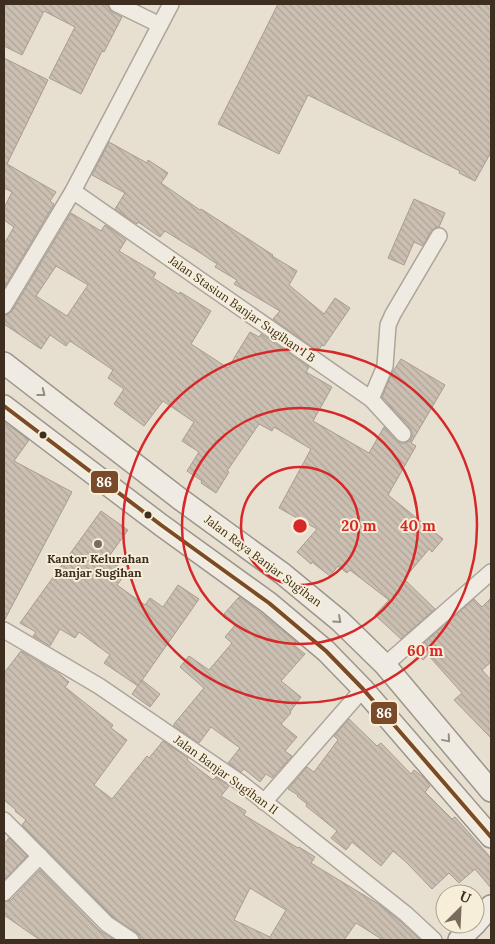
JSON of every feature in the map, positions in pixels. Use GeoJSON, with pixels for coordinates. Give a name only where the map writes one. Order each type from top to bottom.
{"type":"FeatureCollection","features":[{"type":"Feature","properties":{"kind":"main road","name":"Jalan Raya Banjar Sugihan"},"geometry":{"type":"LineString","coordinates":[[4,363],[180,499],[283,574],[340,621],[385,665],[491,791]]}},
{"type":"Feature","properties":{"kind":"main road"},"geometry":{"type":"LineString","coordinates":[[4,406],[161,525],[269,602],[326,650],[364,689],[491,837]]}},
{"type":"Feature","properties":{"kind":"main road"},"geometry":{"type":"LineString","coordinates":[[161,525],[180,499]]}},
{"type":"Feature","properties":{"kind":"street"},"geometry":{"type":"LineString","coordinates":[[117,4],[160,25]]}},
{"type":"Feature","properties":{"kind":"street"},"geometry":{"type":"LineString","coordinates":[[4,306],[74,191],[171,4]]}},
{"type":"Feature","properties":{"kind":"street","name":"Jalan Stasiun Banjar Sugihan I B"},"geometry":{"type":"LineString","coordinates":[[74,191],[371,399],[403,434]]}},
{"type":"Feature","properties":{"kind":"street"},"geometry":{"type":"LineString","coordinates":[[371,399],[385,366],[388,325],[392,314],[439,236]]}},
{"type":"Feature","properties":{"kind":"street"},"geometry":{"type":"LineString","coordinates":[[385,665],[491,572]]}},
{"type":"Feature","properties":{"kind":"street","name":"Jalan Banjar Sugihan II"},"geometry":{"type":"LineString","coordinates":[[4,630],[99,686],[241,783],[406,914],[434,940]]}},
{"type":"Feature","properties":{"kind":"street"},"geometry":{"type":"LineString","coordinates":[[264,802],[364,689]]}},
{"type":"Feature","properties":{"kind":"street"},"geometry":{"type":"LineString","coordinates":[[4,820],[107,924],[131,940]]}},
{"type":"Feature","properties":{"kind":"street"},"geometry":{"type":"LineString","coordinates":[[4,893],[40,856]]}},
{"type":"Feature","properties":{"kind":"building"},"geometry":{"type":"Polygon","coordinates":[[[4,4],[104,4],[112,12],[122,17],[104,52],[102,51],[81,94],[49,78],[75,27],[44,11],[22,55],[4,46],[4,4]]]}},
{"type":"Feature","properties":{"kind":"building"},"geometry":{"type":"Polygon","coordinates":[[[278,4],[491,4],[491,152],[475,181],[459,173],[460,171],[308,95],[279,154],[218,124],[278,4]]]}},
{"type":"Feature","properties":{"kind":"building"},"geometry":{"type":"Polygon","coordinates":[[[4,58],[48,80],[7,164],[56,192],[50,201],[54,204],[4,288],[4,244],[14,227],[4,220],[4,208],[12,192],[4,188],[4,58]]]}},
{"type":"Feature","properties":{"kind":"building"},"geometry":{"type":"Polygon","coordinates":[[[109,142],[147,163],[148,160],[168,173],[161,183],[297,271],[289,285],[324,314],[335,298],[350,308],[324,346],[322,345],[318,351],[273,319],[280,311],[234,284],[237,280],[215,267],[217,264],[199,252],[165,231],[160,237],[115,209],[125,193],[92,175],[109,142]]]}},
{"type":"Feature","properties":{"kind":"building"},"geometry":{"type":"Polygon","coordinates":[[[414,199],[445,213],[439,227],[431,231],[423,246],[414,242],[404,265],[388,258],[414,199]]]}},
{"type":"Feature","properties":{"kind":"building"},"geometry":{"type":"Polygon","coordinates":[[[71,213],[101,231],[105,225],[126,240],[119,251],[156,273],[153,278],[211,311],[191,344],[228,368],[250,332],[259,337],[261,334],[309,367],[306,372],[332,387],[313,421],[369,453],[384,427],[400,443],[410,441],[412,437],[410,428],[382,397],[392,373],[401,359],[445,385],[411,443],[416,446],[388,495],[443,539],[432,552],[429,549],[404,579],[435,609],[401,639],[375,615],[389,600],[350,570],[347,573],[338,566],[330,576],[297,552],[317,529],[279,508],[311,449],[274,427],[272,431],[259,424],[227,471],[229,472],[216,493],[187,471],[199,452],[182,441],[194,422],[163,401],[144,426],[114,404],[124,389],[108,378],[113,370],[70,341],[66,346],[50,335],[41,349],[4,324],[4,315],[12,311],[71,213]],[[56,266],[36,296],[67,316],[88,285],[56,266]]]}},
{"type":"Feature","properties":{"kind":"building"},"geometry":{"type":"Polygon","coordinates":[[[4,422],[29,440],[14,461],[72,492],[4,621],[4,422]]]}},
{"type":"Feature","properties":{"kind":"building"},"geometry":{"type":"Polygon","coordinates":[[[101,511],[128,530],[107,559],[127,572],[117,585],[145,605],[150,598],[163,607],[178,585],[199,599],[138,686],[104,663],[110,655],[79,632],[75,638],[60,629],[50,646],[33,636],[36,632],[20,623],[101,511]]]}},
{"type":"Feature","properties":{"kind":"building"},"geometry":{"type":"Polygon","coordinates":[[[239,597],[296,642],[294,645],[305,654],[281,681],[301,697],[281,724],[297,737],[285,751],[292,756],[272,778],[266,774],[260,782],[244,769],[241,772],[228,763],[240,748],[211,727],[199,743],[174,726],[204,688],[180,667],[189,656],[209,670],[232,643],[225,637],[236,624],[224,614],[239,597]]]}},
{"type":"Feature","properties":{"kind":"building"},"geometry":{"type":"Polygon","coordinates":[[[491,598],[491,662],[482,670],[491,680],[491,738],[454,700],[462,693],[428,655],[423,660],[415,651],[474,599],[482,607],[491,598]]]}},
{"type":"Feature","properties":{"kind":"building"},"geometry":{"type":"Polygon","coordinates":[[[21,651],[58,673],[69,682],[65,687],[113,725],[111,728],[127,740],[94,785],[112,799],[147,756],[149,758],[163,741],[188,758],[187,760],[213,780],[216,777],[229,786],[221,796],[246,811],[244,815],[315,857],[311,863],[380,905],[420,940],[383,940],[356,923],[344,940],[140,940],[140,936],[137,933],[113,917],[22,825],[26,820],[4,800],[4,673],[21,651]],[[250,888],[234,920],[270,937],[286,910],[250,888]]]}},
{"type":"Feature","properties":{"kind":"building"},"geometry":{"type":"Polygon","coordinates":[[[142,680],[160,694],[150,707],[132,694],[142,680]]]}},
{"type":"Feature","properties":{"kind":"building"},"geometry":{"type":"Polygon","coordinates":[[[349,719],[377,746],[381,743],[411,774],[414,770],[423,777],[430,786],[425,792],[452,819],[455,817],[491,858],[491,888],[475,869],[459,883],[449,873],[435,884],[432,889],[393,851],[381,866],[352,842],[346,850],[331,838],[337,831],[306,806],[307,804],[298,795],[288,789],[307,767],[314,772],[338,740],[334,736],[349,719]]]}},
{"type":"Feature","properties":{"kind":"building"},"geometry":{"type":"Polygon","coordinates":[[[9,838],[27,856],[4,880],[4,844],[9,838]]]}},
{"type":"Feature","properties":{"kind":"building"},"geometry":{"type":"Polygon","coordinates":[[[40,870],[100,931],[114,940],[40,940],[4,915],[4,902],[11,900],[40,870]]]}},
{"type":"Feature","properties":{"kind":"transit line","name":"86"},"geometry":{"type":"LineString","coordinates":[[4,406],[161,525],[269,603],[326,651],[363,689],[491,837]]}},
{"type":"Feature","properties":{"kind":"place","name":"Kantor Kelurahan Banjar Sugihan"},"geometry":{"type":"Point","coordinates":[98,544]}}]}
